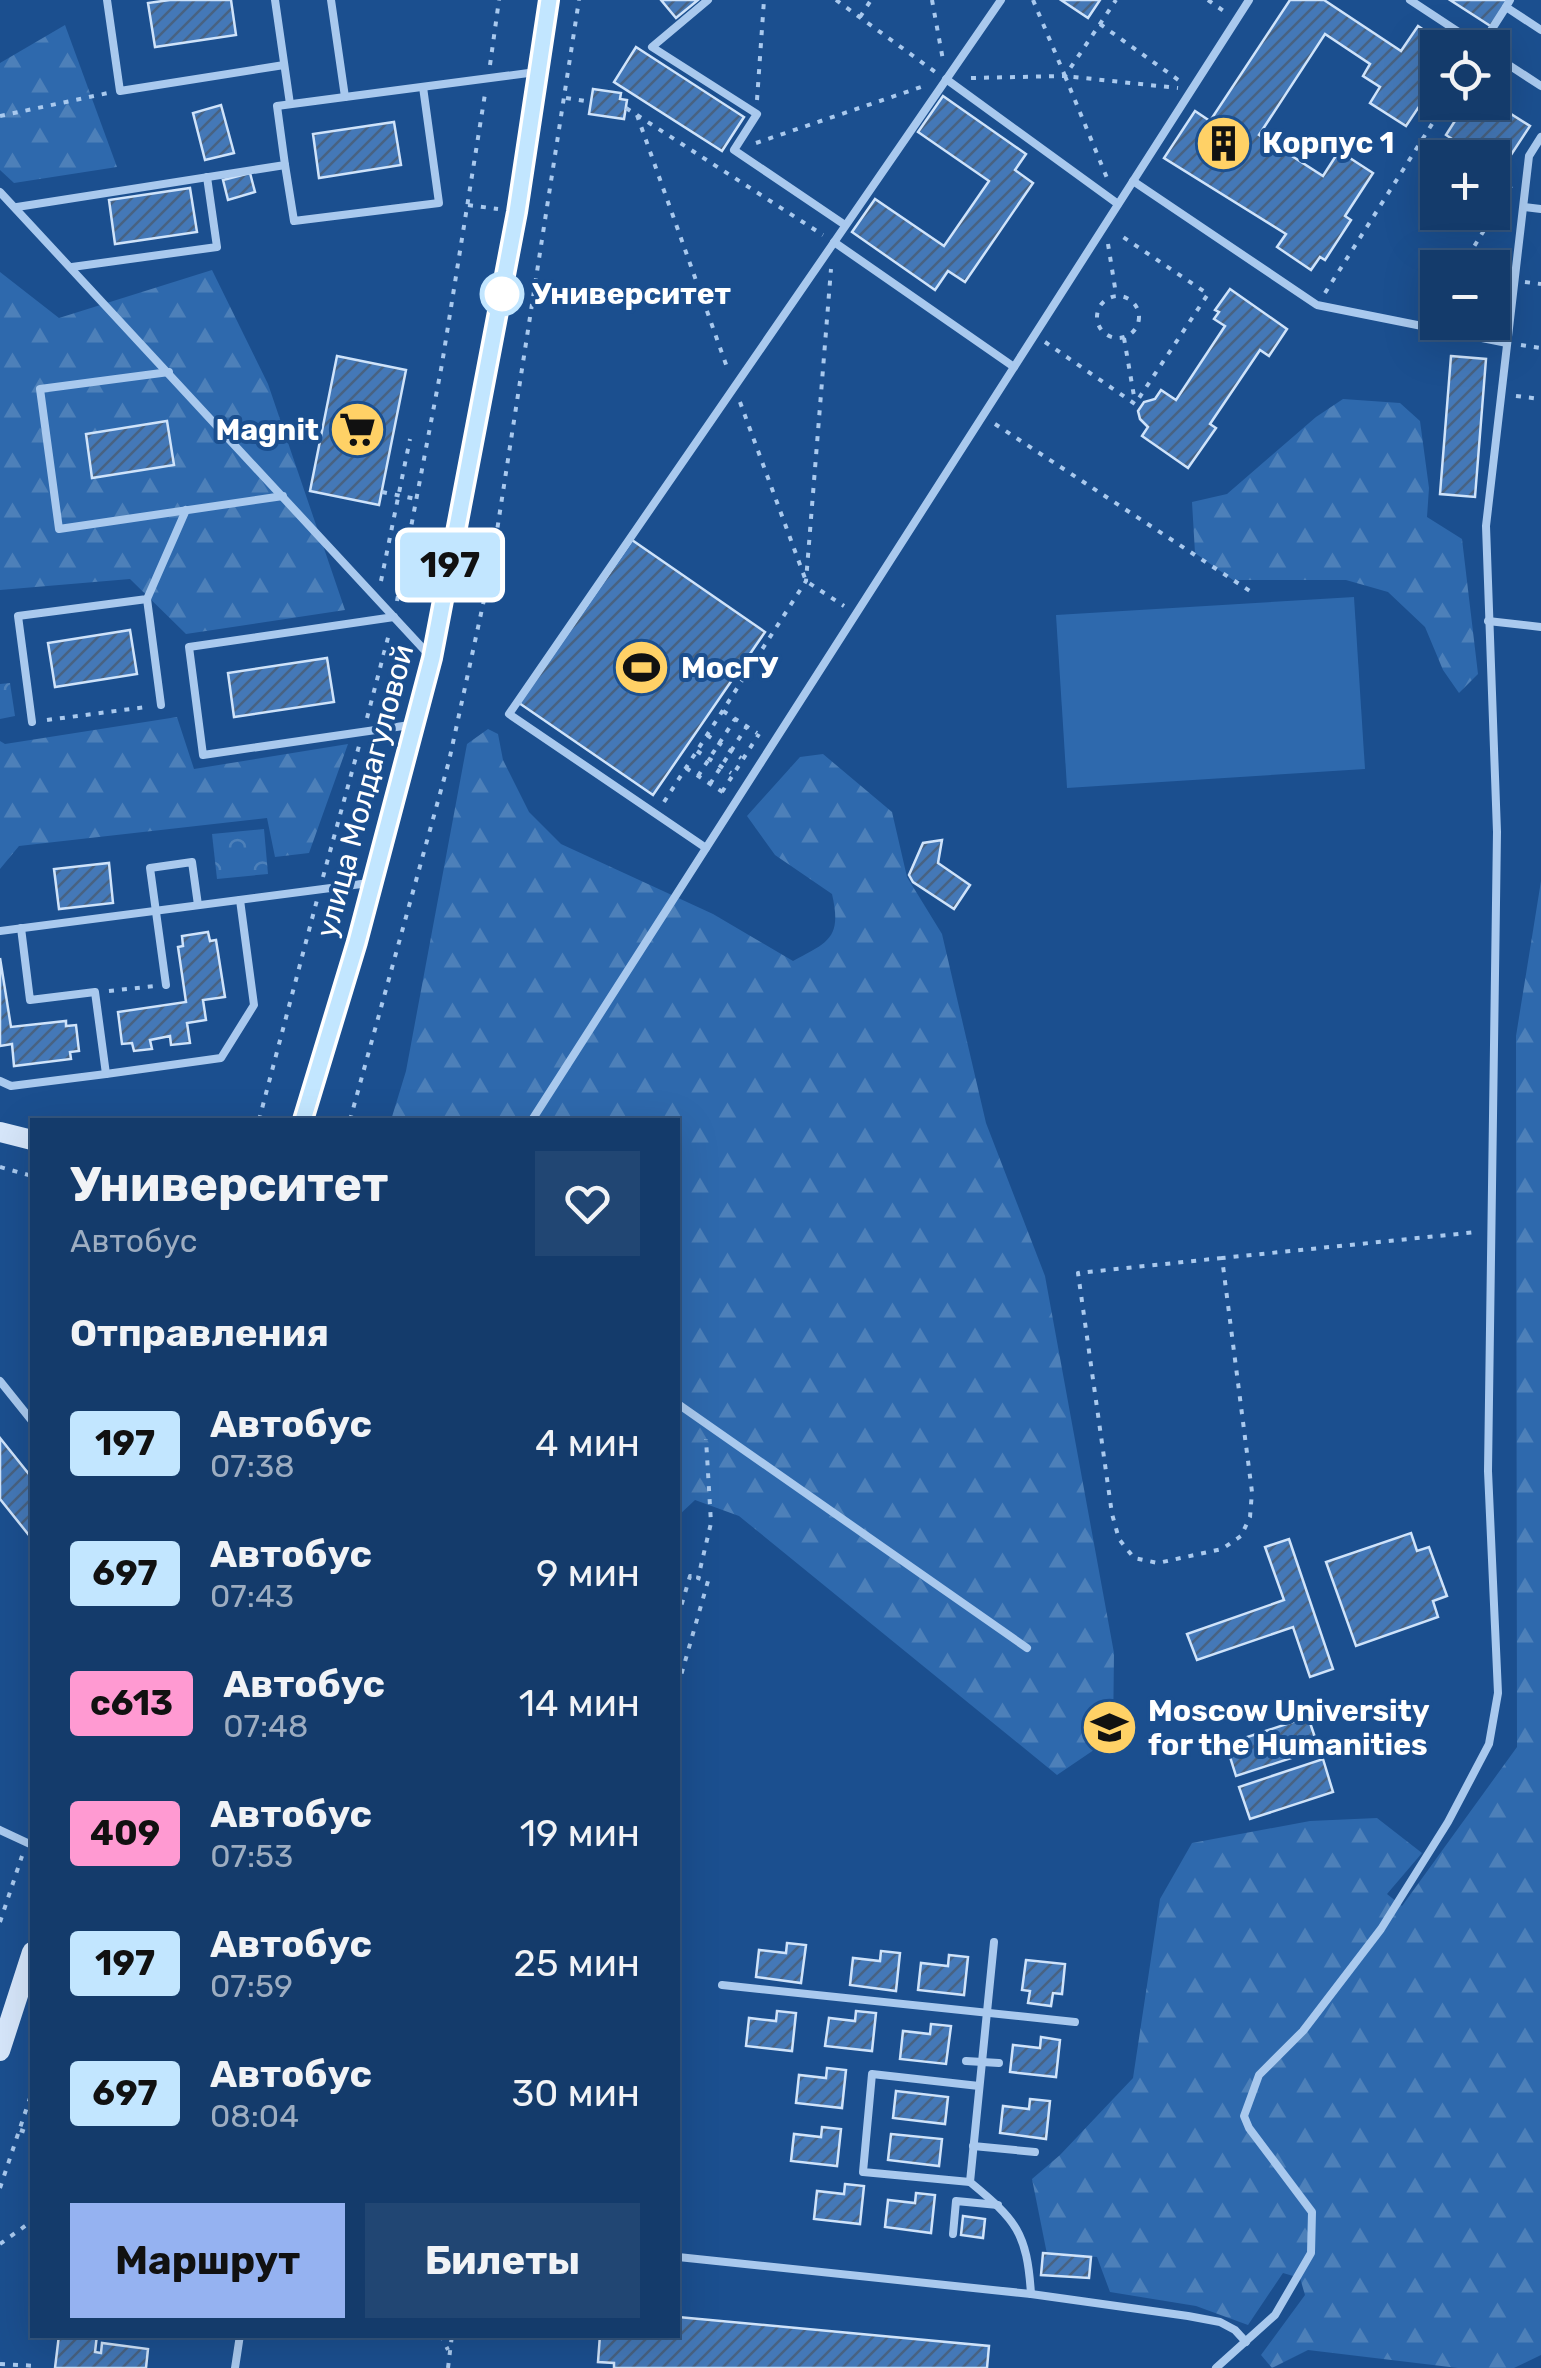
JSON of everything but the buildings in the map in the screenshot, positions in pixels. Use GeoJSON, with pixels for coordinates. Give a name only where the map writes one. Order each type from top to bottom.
{"type":"FeatureCollection","features":[{"type":"Feature","properties":{"kind":"street","name":"улица Молдагуловой"},"geometry":{"type":"LineString","coordinates":[[304,1118],[373,883],[432,658],[517,212],[549,0]]}},
{"type":"Feature","properties":{"kind":"street"},"geometry":{"type":"LineString","coordinates":[[0,1132],[30,1140]]}},
{"type":"Feature","properties":{"kind":"street"},"geometry":{"type":"LineString","coordinates":[[0,2051],[30,1958]]}},
{"type":"Feature","properties":{"kind":"lane"},"geometry":{"type":"LineString","coordinates":[[107,0],[120,91],[284,65]]}},
{"type":"Feature","properties":{"kind":"lane"},"geometry":{"type":"LineString","coordinates":[[275,0],[290,104]]}},
{"type":"Feature","properties":{"kind":"lane"},"geometry":{"type":"LineString","coordinates":[[331,0],[345,97]]}},
{"type":"Feature","properties":{"kind":"lane"},"geometry":{"type":"LineString","coordinates":[[708,0],[652,47],[756,114],[734,150],[846,225]]}},
{"type":"Feature","properties":{"kind":"lane"},"geometry":{"type":"LineString","coordinates":[[706,848],[509,714],[1000,0]]}},
{"type":"Feature","properties":{"kind":"lane"},"geometry":{"type":"LineString","coordinates":[[533,1118],[1248,0]]}},
{"type":"Feature","properties":{"kind":"lane"},"geometry":{"type":"LineString","coordinates":[[1410,0],[1456,30]]}},
{"type":"Feature","properties":{"kind":"lane"},"geometry":{"type":"LineString","coordinates":[[1492,30],[1508,3],[1541,30]]}},
{"type":"Feature","properties":{"kind":"lane"},"geometry":{"type":"LineString","coordinates":[[1510,66],[1541,86]]}},
{"type":"Feature","properties":{"kind":"lane"},"geometry":{"type":"LineString","coordinates":[[423,86],[439,203],[294,221],[276,106],[423,86],[538,72]]}},
{"type":"Feature","properties":{"kind":"lane"},"geometry":{"type":"LineString","coordinates":[[946,79],[1118,204]]}},
{"type":"Feature","properties":{"kind":"lane"},"geometry":{"type":"LineString","coordinates":[[1216,2368],[1275,2315],[1311,2253],[1312,2212],[1248,2128],[1244,2116],[1259,2075],[1303,2031],[1381,1929],[1448,1822],[1490,1744],[1498,1693],[1488,1471],[1497,832],[1486,526],[1529,156],[1541,137]]}},
{"type":"Feature","properties":{"kind":"lane"},"geometry":{"type":"LineString","coordinates":[[17,207],[285,165]]}},
{"type":"Feature","properties":{"kind":"lane"},"geometry":{"type":"LineString","coordinates":[[72,267],[217,247],[207,177]]}},
{"type":"Feature","properties":{"kind":"lane"},"geometry":{"type":"LineString","coordinates":[[1132,181],[1318,305],[1508,343]]}},
{"type":"Feature","properties":{"kind":"lane"},"geometry":{"type":"LineString","coordinates":[[0,192],[432,658]]}},
{"type":"Feature","properties":{"kind":"lane"},"geometry":{"type":"LineString","coordinates":[[1524,207],[1541,209]]}},
{"type":"Feature","properties":{"kind":"lane"},"geometry":{"type":"LineString","coordinates":[[834,242],[1014,367]]}},
{"type":"Feature","properties":{"kind":"lane"},"geometry":{"type":"LineString","coordinates":[[169,372],[40,389],[59,529],[283,496]]}},
{"type":"Feature","properties":{"kind":"lane"},"geometry":{"type":"LineString","coordinates":[[161,705],[147,599],[186,510]]}},
{"type":"Feature","properties":{"kind":"lane"},"geometry":{"type":"LineString","coordinates":[[32,722],[18,616],[147,599]]}},
{"type":"Feature","properties":{"kind":"lane"},"geometry":{"type":"LineString","coordinates":[[394,617],[189,647],[203,755],[415,724]]}},
{"type":"Feature","properties":{"kind":"lane"},"geometry":{"type":"LineString","coordinates":[[1488,621],[1541,627]]}},
{"type":"Feature","properties":{"kind":"lane"},"geometry":{"type":"LineString","coordinates":[[166,984],[150,868],[192,862],[198,905]]}},
{"type":"Feature","properties":{"kind":"lane"},"geometry":{"type":"LineString","coordinates":[[0,931],[373,883]]}},
{"type":"Feature","properties":{"kind":"lane"},"geometry":{"type":"LineString","coordinates":[[0,1081],[11,1086],[221,1058],[254,1005],[240,900]]}},
{"type":"Feature","properties":{"kind":"lane"},"geometry":{"type":"LineString","coordinates":[[21,928],[30,1000],[95,992],[106,1074]]}},
{"type":"Feature","properties":{"kind":"lane"},"geometry":{"type":"LineString","coordinates":[[0,1381],[30,1418]]}},
{"type":"Feature","properties":{"kind":"lane"},"geometry":{"type":"LineString","coordinates":[[680,1405],[1027,1648]]}},
{"type":"Feature","properties":{"kind":"lane"},"geometry":{"type":"LineString","coordinates":[[0,1830],[29,1844]]}},
{"type":"Feature","properties":{"kind":"lane"},"geometry":{"type":"LineString","coordinates":[[970,2182],[994,1942]]}},
{"type":"Feature","properties":{"kind":"lane"},"geometry":{"type":"LineString","coordinates":[[722,1985],[1075,2022]]}},
{"type":"Feature","properties":{"kind":"lane"},"geometry":{"type":"LineString","coordinates":[[966,2061],[1000,2062]]}},
{"type":"Feature","properties":{"kind":"lane"},"geometry":{"type":"LineString","coordinates":[[980,2086],[872,2074],[863,2172],[970,2182],[998,2205],[1024,2240],[1031,2294]]}},
{"type":"Feature","properties":{"kind":"lane"},"geometry":{"type":"LineString","coordinates":[[973,2146],[1035,2152]]}},
{"type":"Feature","properties":{"kind":"lane"},"geometry":{"type":"LineString","coordinates":[[952,2234],[956,2201],[998,2205]]}},
{"type":"Feature","properties":{"kind":"lane"},"geometry":{"type":"LineString","coordinates":[[680,2257],[1031,2294],[1220,2322],[1236,2330],[1246,2342]]}},
{"type":"Feature","properties":{"kind":"lane"},"geometry":{"type":"LineString","coordinates":[[235,2368],[240,2338]]}},
{"type":"Feature","properties":{"kind":"path"},"geometry":{"type":"LineString","coordinates":[[259,1118],[394,617],[442,364],[500,0]]}},
{"type":"Feature","properties":{"kind":"path"},"geometry":{"type":"LineString","coordinates":[[351,1118],[449,761],[492,563],[579,0]]}},
{"type":"Feature","properties":{"kind":"path"},"geometry":{"type":"LineString","coordinates":[[756,114],[764,0]]}},
{"type":"Feature","properties":{"kind":"path"},"geometry":{"type":"LineString","coordinates":[[836,0],[946,79]]}},
{"type":"Feature","properties":{"kind":"path"},"geometry":{"type":"LineString","coordinates":[[860,17],[871,0]]}},
{"type":"Feature","properties":{"kind":"path"},"geometry":{"type":"LineString","coordinates":[[932,0],[946,79]]}},
{"type":"Feature","properties":{"kind":"path"},"geometry":{"type":"LineString","coordinates":[[1033,0],[1118,204]]}},
{"type":"Feature","properties":{"kind":"path"},"geometry":{"type":"LineString","coordinates":[[1208,0],[1236,20]]}},
{"type":"Feature","properties":{"kind":"path"},"geometry":{"type":"LineString","coordinates":[[1100,24],[1192,89]]}},
{"type":"Feature","properties":{"kind":"path"},"geometry":{"type":"LineString","coordinates":[[1065,76],[1192,89]]}},
{"type":"Feature","properties":{"kind":"path"},"geometry":{"type":"LineString","coordinates":[[0,116],[120,91]]}},
{"type":"Feature","properties":{"kind":"path"},"geometry":{"type":"LineString","coordinates":[[564,98],[591,102]]}},
{"type":"Feature","properties":{"kind":"path"},"geometry":{"type":"LineString","coordinates":[[626,108],[834,242],[806,581],[656,814]]}},
{"type":"Feature","properties":{"kind":"path"},"geometry":{"type":"LineString","coordinates":[[1318,305],[1435,120]]}},
{"type":"Feature","properties":{"kind":"path"},"geometry":{"type":"LineString","coordinates":[[1471,250],[1529,156]]}},
{"type":"Feature","properties":{"kind":"path"},"geometry":{"type":"LineString","coordinates":[[1105,225],[1117,296]]}},
{"type":"Feature","properties":{"kind":"path"},"geometry":{"type":"LineString","coordinates":[[1105,225],[1208,294],[1136,404]]}},
{"type":"Feature","properties":{"kind":"path"},"geometry":{"type":"LineString","coordinates":[[1117,296],[1131,300],[1138,310],[1138,325],[1124,338],[1108,336],[1097,322],[1103,302],[1117,296]]}},
{"type":"Feature","properties":{"kind":"path"},"geometry":{"type":"LineString","coordinates":[[1035,334],[1136,404]]}},
{"type":"Feature","properties":{"kind":"path"},"geometry":{"type":"LineString","coordinates":[[1124,338],[1136,404]]}},
{"type":"Feature","properties":{"kind":"path"},"geometry":{"type":"LineString","coordinates":[[1508,343],[1541,348]]}},
{"type":"Feature","properties":{"kind":"path"},"geometry":{"type":"LineString","coordinates":[[1501,395],[1541,399]]}},
{"type":"Feature","properties":{"kind":"path"},"geometry":{"type":"LineString","coordinates":[[983,416],[1253,593]]}},
{"type":"Feature","properties":{"kind":"path"},"geometry":{"type":"LineString","coordinates":[[378,599],[410,439]]}},
{"type":"Feature","properties":{"kind":"path"},"geometry":{"type":"LineString","coordinates":[[382,492],[416,499]]}},
{"type":"Feature","properties":{"kind":"path"},"geometry":{"type":"LineString","coordinates":[[32,722],[161,705]]}},
{"type":"Feature","properties":{"kind":"path"},"geometry":{"type":"LineString","coordinates":[[722,792],[758,734],[723,710]]}},
{"type":"Feature","properties":{"kind":"path"},"geometry":{"type":"LineString","coordinates":[[698,776],[735,718]]}},
{"type":"Feature","properties":{"kind":"path"},"geometry":{"type":"LineString","coordinates":[[710,784],[748,726]]}},
{"type":"Feature","properties":{"kind":"path"},"geometry":{"type":"LineString","coordinates":[[708,735],[742,759]]}},
{"type":"Feature","properties":{"kind":"path"},"geometry":{"type":"LineString","coordinates":[[697,751],[732,774]]}},
{"type":"Feature","properties":{"kind":"path"},"geometry":{"type":"LineString","coordinates":[[686,768],[736,802]]}},
{"type":"Feature","properties":{"kind":"path"},"geometry":{"type":"LineString","coordinates":[[95,992],[166,984]]}},
{"type":"Feature","properties":{"kind":"path"},"geometry":{"type":"LineString","coordinates":[[0,1168],[30,1176]]}},
{"type":"Feature","properties":{"kind":"path"},"geometry":{"type":"LineString","coordinates":[[1222,1258],[1252,1492],[1250,1517],[1241,1536],[1222,1550],[1158,1563],[1134,1558],[1119,1539],[1112,1514],[1078,1273],[1222,1258],[1492,1230]]}},
{"type":"Feature","properties":{"kind":"path"},"geometry":{"type":"LineString","coordinates":[[698,1578],[710,1522],[705,1423]]}},
{"type":"Feature","properties":{"kind":"path"},"geometry":{"type":"LineString","coordinates":[[680,1610],[690,1576],[708,1581],[680,1679]]}},
{"type":"Feature","properties":{"kind":"path"},"geometry":{"type":"LineString","coordinates":[[0,1922],[29,1844]]}},
{"type":"Feature","properties":{"kind":"path"},"geometry":{"type":"LineString","coordinates":[[0,2188],[30,2098]]}},
{"type":"Feature","properties":{"kind":"path"},"geometry":{"type":"LineString","coordinates":[[20,2130],[30,2133]]}},
{"type":"Feature","properties":{"kind":"path"},"geometry":{"type":"LineString","coordinates":[[0,2244],[30,2222]]}},
{"type":"Feature","properties":{"kind":"path"},"geometry":{"type":"LineString","coordinates":[[442,2338],[450,2354]]}},
{"type":"Feature","properties":{"kind":"path"},"geometry":{"type":"LineString","coordinates":[[448,2368],[452,2338]]}},
{"type":"Feature","properties":{"kind":"path"},"geometry":{"type":"LineString","coordinates":[[0,2364],[38,2366]]}},
{"type":"Feature","properties":{"kind":"green space"},"geometry":{"type":"Polygon","coordinates":[[[65,25],[117,167],[14,183],[0,170],[0,63],[65,25]]]}},
{"type":"Feature","properties":{"kind":"green space"},"geometry":{"type":"Polygon","coordinates":[[[212,270],[268,384],[345,610],[186,634],[130,579],[0,590],[0,272],[59,318],[212,270]]]}},
{"type":"Feature","properties":{"kind":"green space"},"geometry":{"type":"Polygon","coordinates":[[[1343,399],[1400,403],[1420,421],[1429,488],[1427,517],[1462,539],[1478,674],[1459,693],[1443,670],[1425,627],[1388,592],[1346,580],[1233,580],[1195,553],[1192,502],[1227,494],[1316,417],[1343,399]]]}},
{"type":"Feature","properties":{"kind":"green space"},"geometry":{"type":"Polygon","coordinates":[[[1354,597],[1365,769],[1067,788],[1056,615],[1354,597]]]}},
{"type":"Feature","properties":{"kind":"green space"},"geometry":{"type":"Polygon","coordinates":[[[10,683],[15,716],[0,719],[0,684],[10,683]]]}},
{"type":"Feature","properties":{"kind":"green space"},"geometry":{"type":"Polygon","coordinates":[[[177,717],[194,769],[348,744],[309,853],[275,857],[267,818],[19,846],[0,869],[0,741],[5,744],[177,717]]]}},
{"type":"Feature","properties":{"kind":"green space"},"geometry":{"type":"Polygon","coordinates":[[[488,729],[498,734],[503,760],[529,812],[561,844],[713,914],[793,961],[830,937],[835,920],[832,894],[775,855],[747,816],[800,757],[823,754],[892,812],[907,877],[942,934],[986,1123],[1045,1276],[1114,1653],[1113,1737],[1057,1775],[739,1516],[695,1500],[680,1514],[680,1118],[392,1118],[406,1071],[467,744],[488,729]]]}},
{"type":"Feature","properties":{"kind":"green space"},"geometry":{"type":"Polygon","coordinates":[[[264,829],[268,874],[217,879],[212,834],[264,829]]]}},
{"type":"Feature","properties":{"kind":"green space"},"geometry":{"type":"Polygon","coordinates":[[[1541,881],[1541,2355],[1514,2368],[1458,2368],[1308,2350],[1272,2368],[1261,2355],[1305,2295],[1300,2278],[1283,2273],[1248,2325],[1196,2306],[1110,2292],[1097,2257],[1047,2254],[1032,2179],[1133,2078],[1160,1899],[1192,1843],[1310,1821],[1377,1818],[1422,1853],[1387,1894],[1402,1906],[1517,1747],[1516,1036],[1541,881]]]}},
{"type":"Feature","properties":{"kind":"bus line","name":"197"},"geometry":{"type":"LineString","coordinates":[[304,1118],[357,942],[432,658],[517,212],[549,0]]}},
{"type":"Feature","properties":{"kind":"place","name":"Корпус 1"},"geometry":{"type":"Point","coordinates":[1223,143]}},
{"type":"Feature","properties":{"kind":"place","name":"Университет"},"geometry":{"type":"Point","coordinates":[502,294]}},
{"type":"Feature","properties":{"kind":"place","name":"Magnit"},"geometry":{"type":"Point","coordinates":[358,430]}},
{"type":"Feature","properties":{"kind":"place","name":"МосГУ"},"geometry":{"type":"Point","coordinates":[642,668]}},
{"type":"Feature","properties":{"kind":"place","name":"Moscow University for the Humanities"},"geometry":{"type":"Point","coordinates":[1109,1728]}}]}
